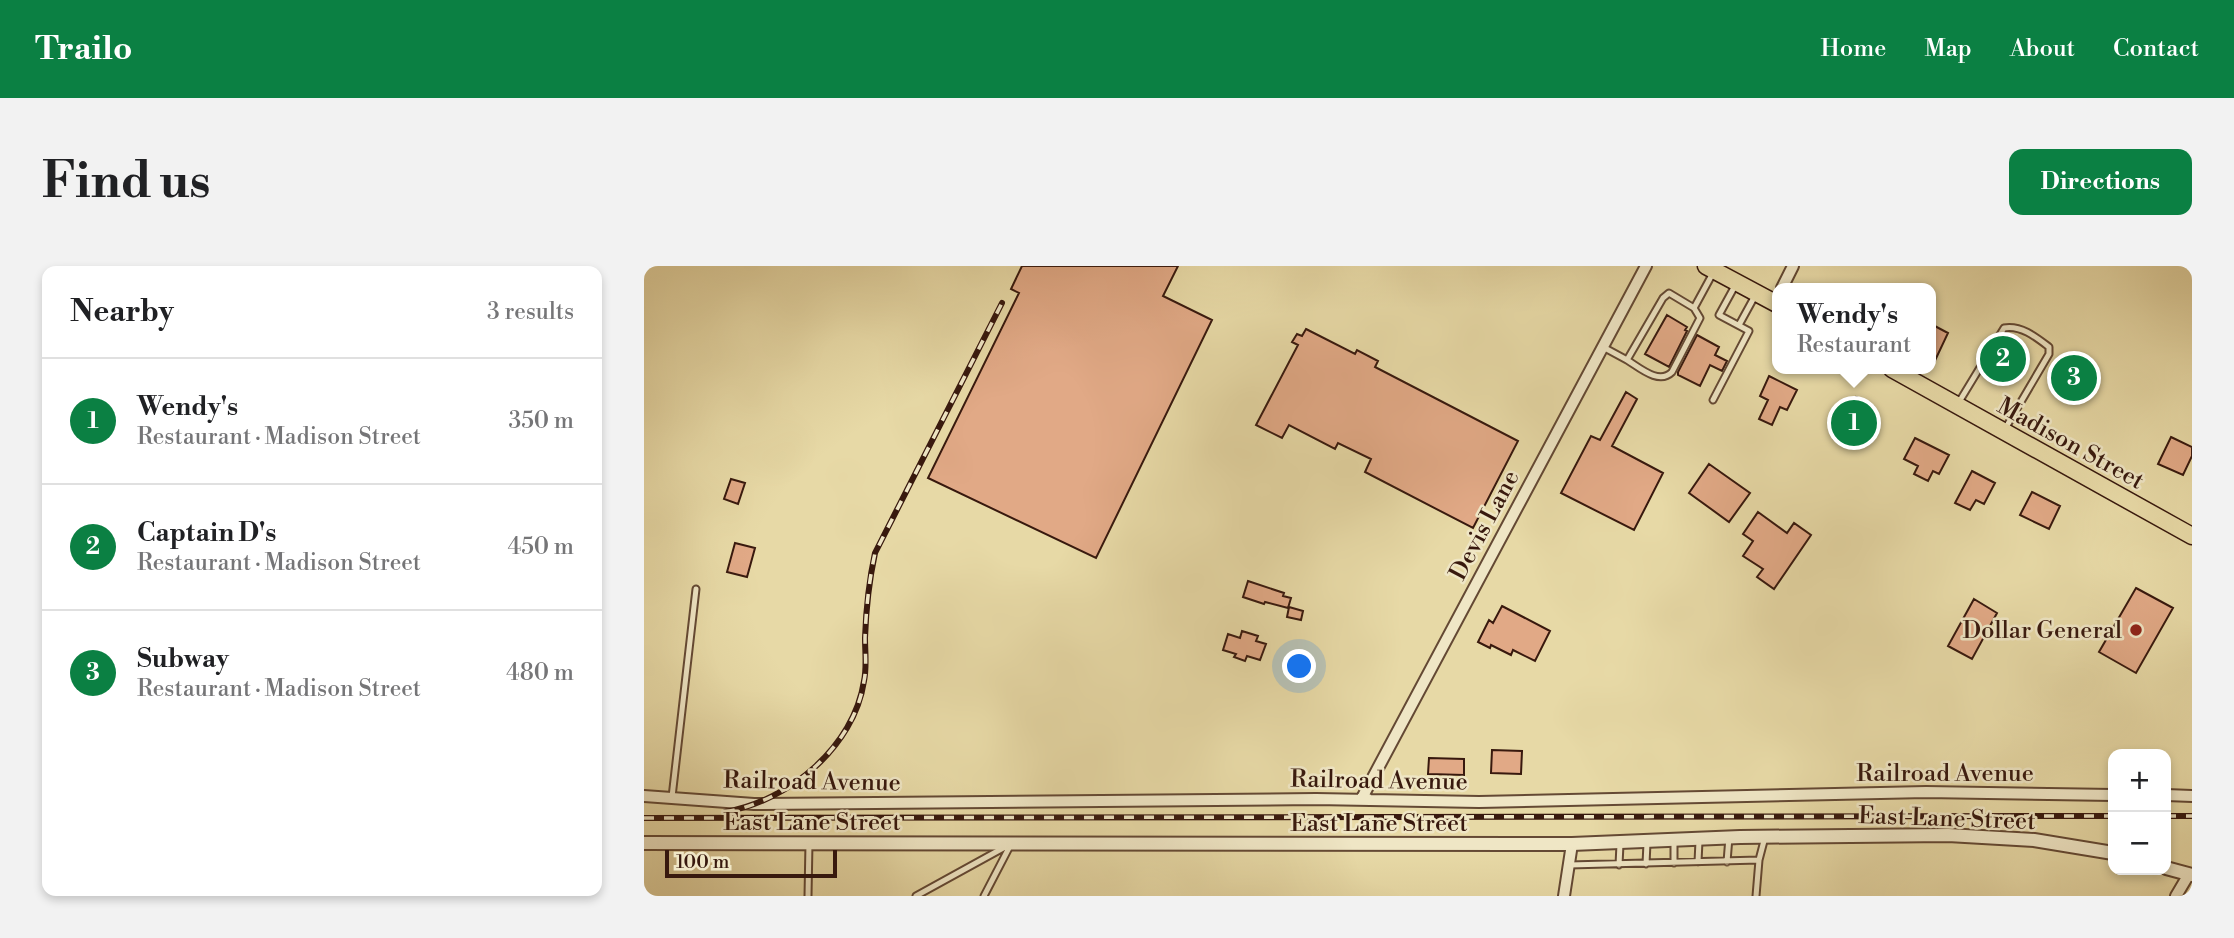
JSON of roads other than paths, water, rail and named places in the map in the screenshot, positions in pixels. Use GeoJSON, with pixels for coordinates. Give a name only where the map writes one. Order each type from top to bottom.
{"type":"FeatureCollection","features":[{"type":"Feature","properties":{"kind":"main road"},"geometry":{"type":"LineString","coordinates":[[1710,268],[1756,293],[1772,297]]}},
{"type":"Feature","properties":{"kind":"main road","name":"Madison Street"},"geometry":{"type":"LineString","coordinates":[[1901,374],[2192,536]]}},
{"type":"Feature","properties":{"kind":"street","name":"Devis Lane"},"geometry":{"type":"LineString","coordinates":[[1368,799],[1362,798],[1646,266]]}},
{"type":"Feature","properties":{"kind":"street"},"geometry":{"type":"LineString","coordinates":[[1784,283],[1793,266]]}},
{"type":"Feature","properties":{"kind":"street","name":"Railroad Avenue"},"geometry":{"type":"LineString","coordinates":[[644,796],[754,804],[1368,799],[1479,802],[1926,792],[2108,795]]}},
{"type":"Feature","properties":{"kind":"street"},"geometry":{"type":"LineString","coordinates":[[2171,795],[2192,796]]}},
{"type":"Feature","properties":{"kind":"street","name":"East Lane Street"},"geometry":{"type":"LineString","coordinates":[[644,843],[1572,844],[1729,837],[1948,835],[2034,839],[2108,852]]}},
{"type":"Feature","properties":{"kind":"street"},"geometry":{"type":"LineString","coordinates":[[1564,896],[1572,844]]}},
{"type":"Feature","properties":{"kind":"street"},"geometry":{"type":"LineString","coordinates":[[2171,869],[2191,873],[2176,896]]}},
{"type":"Feature","properties":{"kind":"lane"},"geometry":{"type":"LineString","coordinates":[[1694,308],[1710,268]]}},
{"type":"Feature","properties":{"kind":"lane"},"geometry":{"type":"LineString","coordinates":[[1713,400],[1749,331],[1719,315],[1737,282]]}},
{"type":"Feature","properties":{"kind":"lane"},"geometry":{"type":"LineString","coordinates":[[1603,347],[1658,378],[1667,377],[1700,318],[1694,308],[1669,293],[1663,298],[1627,360]]}},
{"type":"Feature","properties":{"kind":"lane"},"geometry":{"type":"LineString","coordinates":[[1739,325],[1756,293]]}},
{"type":"Feature","properties":{"kind":"lane"},"geometry":{"type":"LineString","coordinates":[[1957,405],[2004,328],[2021,329],[2036,337],[2049,347],[2049,354],[2004,432]]}},
{"type":"Feature","properties":{"kind":"lane"},"geometry":{"type":"LineString","coordinates":[[672,797],[696,589]]}},
{"type":"Feature","properties":{"kind":"lane"},"geometry":{"type":"LineString","coordinates":[[1727,862],[1729,837]]}},
{"type":"Feature","properties":{"kind":"lane"},"geometry":{"type":"LineString","coordinates":[[1756,896],[1759,860],[1765,837]]}},
{"type":"Feature","properties":{"kind":"lane"},"geometry":{"type":"LineString","coordinates":[[1698,862],[1699,839]]}},
{"type":"Feature","properties":{"kind":"lane"},"geometry":{"type":"LineString","coordinates":[[1674,840],[1674,863]]}},
{"type":"Feature","properties":{"kind":"lane"},"geometry":{"type":"LineString","coordinates":[[1646,864],[1647,841]]}},
{"type":"Feature","properties":{"kind":"lane"},"geometry":{"type":"LineString","coordinates":[[1619,865],[1620,842]]}},
{"type":"Feature","properties":{"kind":"lane"},"geometry":{"type":"LineString","coordinates":[[808,844],[808,896]]}},
{"type":"Feature","properties":{"kind":"lane"},"geometry":{"type":"LineString","coordinates":[[916,896],[1011,844]]}},
{"type":"Feature","properties":{"kind":"lane"},"geometry":{"type":"LineString","coordinates":[[984,896],[1011,844]]}},
{"type":"Feature","properties":{"kind":"lane"},"geometry":{"type":"LineString","coordinates":[[1569,865],[1759,860]]}},
{"type":"Feature","properties":{"kind":"railway"},"geometry":{"type":"LineString","coordinates":[[725,812],[749,806],[794,783],[815,767],[847,728],[858,705],[865,676],[866,616],[875,553],[1002,303]]}},
{"type":"Feature","properties":{"kind":"railway"},"geometry":{"type":"LineString","coordinates":[[644,818],[2108,816]]}},
{"type":"Feature","properties":{"kind":"railway"},"geometry":{"type":"LineString","coordinates":[[2171,816],[2192,816]]}},
{"type":"Feature","properties":{"kind":"place","name":"Captain D's"},"geometry":{"type":"Point","coordinates":[2003,359]}},
{"type":"Feature","properties":{"kind":"place","name":"Subway"},"geometry":{"type":"Point","coordinates":[2074,378]}},
{"type":"Feature","properties":{"kind":"place","name":"Wendy's"},"geometry":{"type":"Point","coordinates":[1854,423]}},
{"type":"Feature","properties":{"kind":"place","name":"Dollar General"},"geometry":{"type":"Point","coordinates":[2136,630]}}]}
